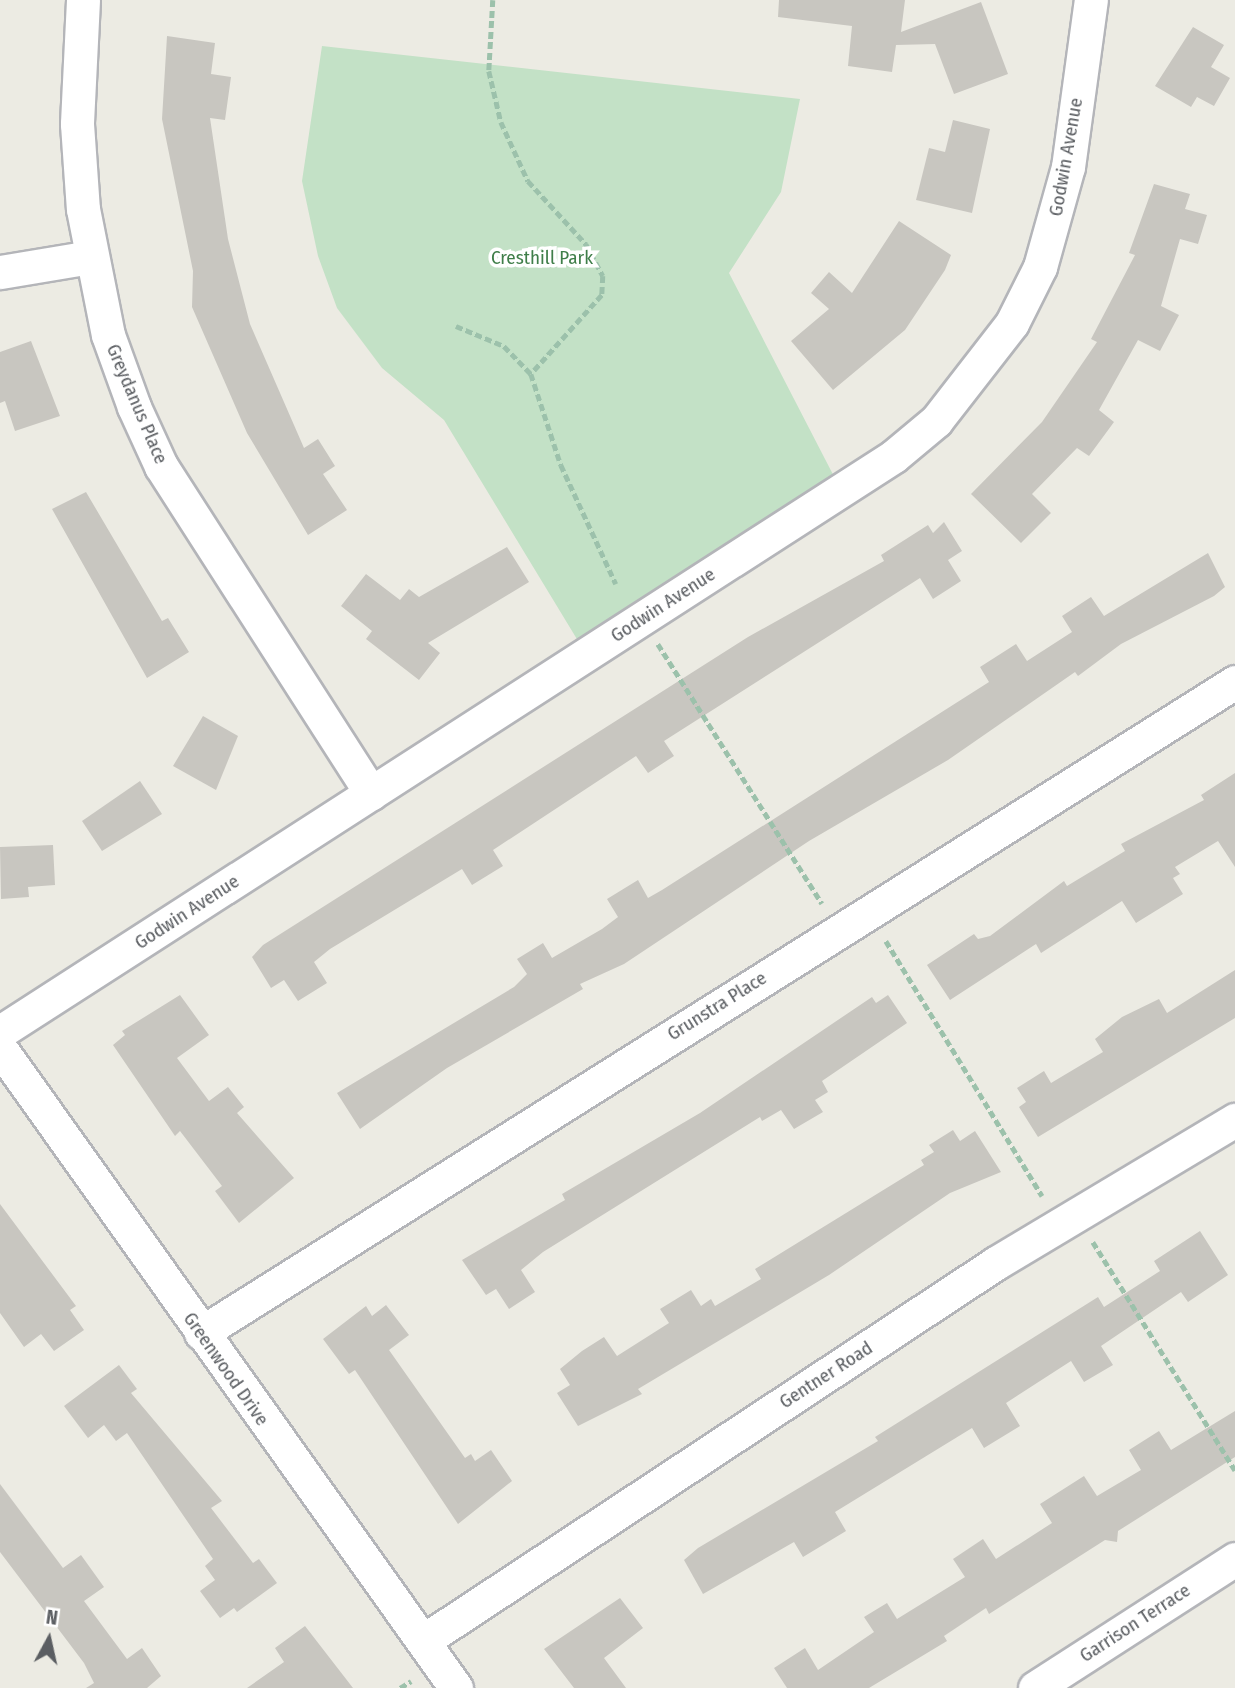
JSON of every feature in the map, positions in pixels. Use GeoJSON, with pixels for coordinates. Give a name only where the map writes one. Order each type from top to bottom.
{"type":"FeatureCollection","features":[{"type":"Feature","properties":{"kind":"street","name":"Greydanus Place"},"geometry":{"type":"LineString","coordinates":[[83,0],[77,124],[91,257],[108,335],[161,466],[371,793]]}},
{"type":"Feature","properties":{"kind":"street","name":"Godwin Avenue"},"geometry":{"type":"LineString","coordinates":[[0,1032],[894,456],[977,375],[1021,306],[1059,208],[1091,0]]}},
{"type":"Feature","properties":{"kind":"street"},"geometry":{"type":"LineString","coordinates":[[0,272],[91,257]]}},
{"type":"Feature","properties":{"kind":"street","name":"Grunstra Place"},"geometry":{"type":"LineString","coordinates":[[201,1333],[838,929],[1235,682]]}},
{"type":"Feature","properties":{"kind":"street","name":"Greenwood Drive"},"geometry":{"type":"LineString","coordinates":[[0,1048],[456,1688]]}},
{"type":"Feature","properties":{"kind":"street","name":"Gentner Road"},"geometry":{"type":"LineString","coordinates":[[423,1641],[1069,1219],[1235,1120]]}},
{"type":"Feature","properties":{"kind":"street","name":"Garrison Terrace"},"geometry":{"type":"LineString","coordinates":[[1035,1688],[1235,1559]]}},
{"type":"Feature","properties":{"kind":"path"},"geometry":{"type":"LineString","coordinates":[[493,0],[489,71],[501,122],[528,181],[586,244],[603,276],[602,295],[531,374]]}},
{"type":"Feature","properties":{"kind":"path"},"geometry":{"type":"LineString","coordinates":[[456,326],[504,346],[531,374],[561,465],[616,584]]}},
{"type":"Feature","properties":{"kind":"path"},"geometry":{"type":"LineString","coordinates":[[642,620],[838,929]]}},
{"type":"Feature","properties":{"kind":"path"},"geometry":{"type":"LineString","coordinates":[[869,910],[1235,1470]]}},
{"type":"Feature","properties":{"kind":"green space","name":"Cresthill Park"},"geometry":{"type":"Polygon","coordinates":[[[322,46],[800,99],[781,192],[729,273],[841,490],[586,654],[444,420],[382,368],[337,308],[318,256],[302,181],[322,46]]]}},
{"type":"Feature","properties":{"kind":"building"},"geometry":{"type":"Polygon","coordinates":[[[779,0],[905,0],[901,32],[981,2],[1008,74],[954,94],[935,44],[896,45],[892,72],[848,66],[852,26],[778,17],[779,0]]]}},
{"type":"Feature","properties":{"kind":"building"},"geometry":{"type":"Polygon","coordinates":[[[1193,27],[1224,45],[1211,67],[1230,78],[1214,106],[1197,97],[1191,107],[1155,86],[1193,27]]]}},
{"type":"Feature","properties":{"kind":"building"},"geometry":{"type":"Polygon","coordinates":[[[167,36],[215,43],[211,74],[231,77],[225,120],[210,118],[228,239],[250,324],[304,448],[318,439],[335,466],[323,474],[347,510],[308,535],[247,433],[192,307],[193,271],[162,119],[167,36]]]}},
{"type":"Feature","properties":{"kind":"building"},"geometry":{"type":"Polygon","coordinates":[[[953,120],[990,129],[972,213],[916,200],[929,148],[945,152],[953,120]]]}},
{"type":"Feature","properties":{"kind":"building"},"geometry":{"type":"Polygon","coordinates":[[[1154,184],[1190,194],[1185,209],[1207,215],[1198,244],[1180,239],[1161,306],[1179,315],[1160,351],[1138,340],[1099,410],[1114,422],[1089,456],[1077,448],[1032,494],[1051,513],[1021,543],[971,494],[1042,422],[1097,342],[1091,339],[1135,255],[1129,253],[1154,184]]]}},
{"type":"Feature","properties":{"kind":"building"},"geometry":{"type":"Polygon","coordinates":[[[899,221],[951,255],[945,270],[905,330],[833,390],[791,341],[829,309],[811,293],[829,272],[852,293],[899,221]]]}},
{"type":"Feature","properties":{"kind":"building"},"geometry":{"type":"Polygon","coordinates":[[[31,341],[60,416],[15,431],[5,401],[0,403],[0,352],[31,341]]]}},
{"type":"Feature","properties":{"kind":"building"},"geometry":{"type":"Polygon","coordinates":[[[86,492],[162,621],[168,618],[189,652],[147,678],[52,509],[86,492]]]}},
{"type":"Feature","properties":{"kind":"building"},"geometry":{"type":"Polygon","coordinates":[[[944,522],[962,551],[948,560],[961,581],[933,599],[920,578],[664,741],[674,756],[648,773],[636,756],[493,850],[503,866],[472,885],[462,869],[330,949],[314,962],[327,983],[298,1001],[284,980],[271,988],[252,957],[263,945],[748,637],[884,561],[881,555],[928,525],[933,533],[944,522]]]}},
{"type":"Feature","properties":{"kind":"building"},"geometry":{"type":"Polygon","coordinates":[[[507,547],[529,582],[428,643],[440,653],[419,680],[366,639],[372,631],[341,606],[366,574],[400,600],[409,589],[419,597],[507,547]]]}},
{"type":"Feature","properties":{"kind":"building"},"geometry":{"type":"Polygon","coordinates":[[[1208,553],[1225,587],[1214,596],[1121,644],[1078,676],[1075,672],[948,760],[809,841],[624,964],[580,984],[583,989],[447,1068],[360,1129],[337,1093],[514,987],[527,974],[517,959],[543,943],[552,958],[602,929],[618,917],[607,899],[638,880],[648,898],[662,890],[989,682],[980,667],[1016,644],[1027,661],[1072,632],[1062,616],[1091,597],[1104,616],[1208,553]]]}},
{"type":"Feature","properties":{"kind":"building"},"geometry":{"type":"Polygon","coordinates":[[[203,716],[238,736],[216,790],[173,766],[203,716]]]}},
{"type":"Feature","properties":{"kind":"building"},"geometry":{"type":"Polygon","coordinates":[[[1235,773],[1235,867],[1218,841],[1175,867],[1180,874],[1173,878],[1183,894],[1136,923],[1122,901],[1041,953],[1036,944],[950,1000],[927,965],[974,934],[978,939],[990,936],[1064,881],[1067,886],[1125,851],[1121,844],[1204,800],[1201,795],[1235,773]]]}},
{"type":"Feature","properties":{"kind":"building"},"geometry":{"type":"Polygon","coordinates":[[[140,781],[162,814],[102,851],[82,821],[140,781]]]}},
{"type":"Feature","properties":{"kind":"building"},"geometry":{"type":"Polygon","coordinates":[[[53,845],[55,885],[28,887],[29,897],[1,899],[0,847],[53,845]]]}},
{"type":"Feature","properties":{"kind":"building"},"geometry":{"type":"Polygon","coordinates":[[[1235,970],[1235,1018],[1038,1137],[1019,1107],[1026,1102],[1017,1088],[1044,1071],[1051,1083],[1103,1052],[1095,1039],[1122,1017],[1159,999],[1167,1013],[1235,970]]]}},
{"type":"Feature","properties":{"kind":"building"},"geometry":{"type":"Polygon","coordinates":[[[180,995],[209,1035],[177,1058],[209,1101],[228,1087],[244,1107],[237,1113],[294,1178],[239,1223],[215,1191],[222,1186],[180,1131],[175,1136],[113,1045],[125,1035],[122,1031],[180,995]]]}},
{"type":"Feature","properties":{"kind":"building"},"geometry":{"type":"Polygon","coordinates":[[[888,995],[907,1023],[822,1081],[828,1092],[815,1100],[823,1112],[794,1129],[781,1110],[762,1121],[760,1117],[543,1252],[521,1270],[535,1292],[509,1309],[496,1289],[486,1295],[462,1260],[565,1200],[562,1194],[700,1113],[872,997],[876,1003],[888,995]]]}},
{"type":"Feature","properties":{"kind":"building"},"geometry":{"type":"Polygon","coordinates":[[[953,1130],[960,1141],[975,1131],[1001,1172],[950,1193],[829,1275],[638,1389],[642,1394],[578,1426],[557,1393],[570,1385],[560,1369],[582,1351],[604,1337],[617,1356],[669,1323],[660,1309],[691,1290],[701,1306],[711,1299],[715,1306],[761,1279],[755,1269],[924,1165],[921,1160],[934,1152],[929,1145],[953,1130]]]}},
{"type":"Feature","properties":{"kind":"building"},"geometry":{"type":"Polygon","coordinates":[[[0,1204],[76,1306],[70,1310],[84,1330],[54,1351],[41,1334],[24,1347],[0,1313],[0,1204]]]}},
{"type":"Feature","properties":{"kind":"building"},"geometry":{"type":"Polygon","coordinates":[[[1200,1231],[1228,1275],[1188,1302],[1181,1292],[1101,1346],[1113,1365],[1084,1382],[1071,1361],[1006,1403],[1020,1426],[984,1448],[972,1428],[835,1512],[846,1531],[803,1557],[794,1542],[703,1594],[684,1560],[698,1548],[878,1441],[875,1437],[1098,1297],[1104,1307],[1160,1271],[1154,1261],[1200,1231]]]}},
{"type":"Feature","properties":{"kind":"building"},"geometry":{"type":"Polygon","coordinates":[[[386,1305],[409,1335],[389,1350],[465,1458],[471,1454],[475,1461],[491,1450],[512,1481],[458,1524],[355,1370],[349,1374],[323,1339],[366,1306],[372,1316],[386,1305]]]}},
{"type":"Feature","properties":{"kind":"building"},"geometry":{"type":"Polygon","coordinates":[[[119,1365],[137,1389],[131,1393],[222,1501],[211,1508],[253,1563],[259,1559],[277,1583],[237,1612],[234,1608],[220,1618],[200,1591],[215,1580],[205,1566],[213,1559],[127,1433],[116,1441],[104,1425],[88,1438],[64,1406],[119,1365]]]}},
{"type":"Feature","properties":{"kind":"building"},"geometry":{"type":"Polygon","coordinates":[[[1235,1411],[1235,1457],[1118,1531],[1117,1542],[1105,1540],[989,1614],[986,1608],[944,1636],[947,1641],[869,1688],[787,1688],[774,1668],[805,1648],[818,1670],[874,1632],[864,1617],[887,1603],[897,1619],[965,1577],[953,1559],[983,1539],[996,1559],[1052,1523],[1040,1504],[1084,1476],[1097,1496],[1141,1470],[1129,1450],[1159,1431],[1171,1450],[1235,1411]]]}},
{"type":"Feature","properties":{"kind":"building"},"geometry":{"type":"Polygon","coordinates":[[[0,1484],[63,1568],[81,1555],[104,1587],[84,1601],[127,1659],[142,1648],[161,1676],[147,1688],[86,1688],[94,1683],[84,1663],[0,1552],[0,1484]]]}},
{"type":"Feature","properties":{"kind":"building"},"geometry":{"type":"Polygon","coordinates":[[[620,1598],[643,1628],[604,1658],[626,1688],[574,1688],[544,1649],[620,1598]]]}},
{"type":"Feature","properties":{"kind":"building"},"geometry":{"type":"Polygon","coordinates":[[[305,1626],[353,1688],[247,1688],[284,1662],[275,1648],[305,1626]]]}}]}
